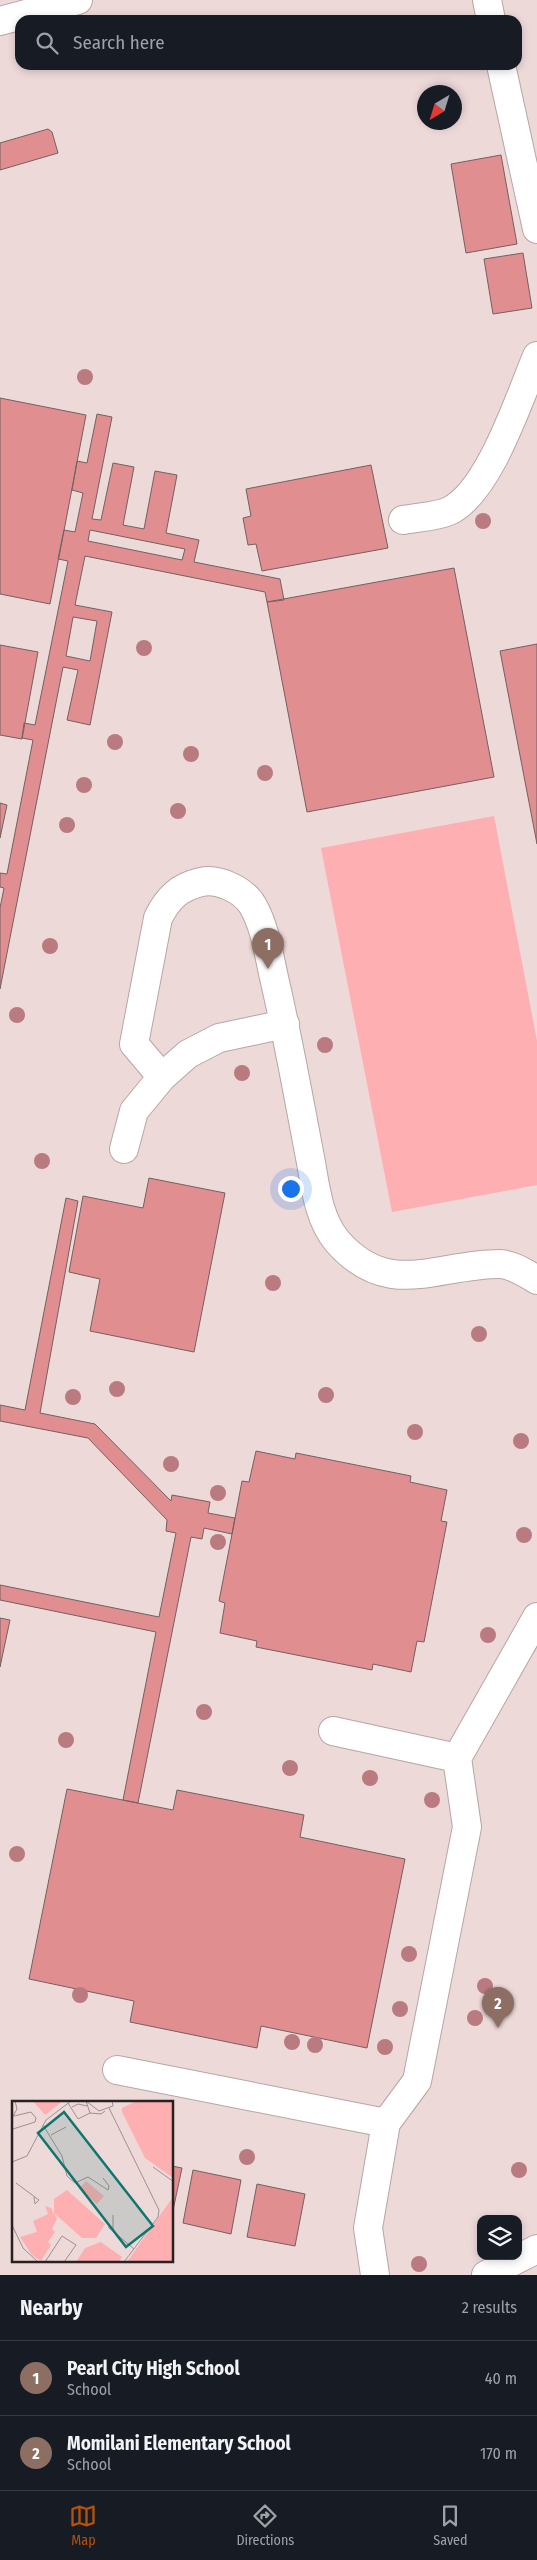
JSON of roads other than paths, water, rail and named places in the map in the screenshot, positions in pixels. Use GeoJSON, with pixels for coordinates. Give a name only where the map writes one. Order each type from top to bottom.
{"type":"FeatureCollection","features":[{"type":"Feature","properties":{"kind":"lane"},"geometry":{"type":"LineString","coordinates":[[20,15],[78,0]]}},
{"type":"Feature","properties":{"kind":"lane"},"geometry":{"type":"LineString","coordinates":[[487,0],[491,15]]}},
{"type":"Feature","properties":{"kind":"lane"},"geometry":{"type":"LineString","coordinates":[[0,20],[15,16]]}},
{"type":"Feature","properties":{"kind":"lane"},"geometry":{"type":"LineString","coordinates":[[502,70],[537,228]]}},
{"type":"Feature","properties":{"kind":"lane"},"geometry":{"type":"LineString","coordinates":[[403,520],[449,511],[466,498],[484,476],[537,356]]}},
{"type":"Feature","properties":{"kind":"lane"},"geometry":{"type":"LineString","coordinates":[[162,1077],[134,1044],[158,918],[167,900],[186,885],[210,880],[236,889],[252,904],[264,932],[285,1024],[321,1212],[337,1241],[362,1263],[383,1273],[410,1276],[501,1264],[524,1272],[537,1280]]}},
{"type":"Feature","properties":{"kind":"lane"},"geometry":{"type":"LineString","coordinates":[[124,1150],[134,1111],[162,1077],[188,1054],[219,1038],[285,1024]]}},
{"type":"Feature","properties":{"kind":"lane"},"geometry":{"type":"LineString","coordinates":[[375,2275],[368,2228],[386,2123],[417,2081],[467,1827],[457,1758],[537,1617]]}},
{"type":"Feature","properties":{"kind":"lane"},"geometry":{"type":"LineString","coordinates":[[333,1731],[457,1758]]}},
{"type":"Feature","properties":{"kind":"lane"},"geometry":{"type":"LineString","coordinates":[[117,2070],[386,2123]]}},
{"type":"Feature","properties":{"kind":"lane"},"geometry":{"type":"LineString","coordinates":[[486,2275],[537,2249]]}},
{"type":"Feature","properties":{"kind":"place","name":"Pearl City High School"},"geometry":{"type":"Point","coordinates":[268,969]}},
{"type":"Feature","properties":{"kind":"place","name":"Momilani Elementary School"},"geometry":{"type":"Point","coordinates":[498,2028]}}]}
